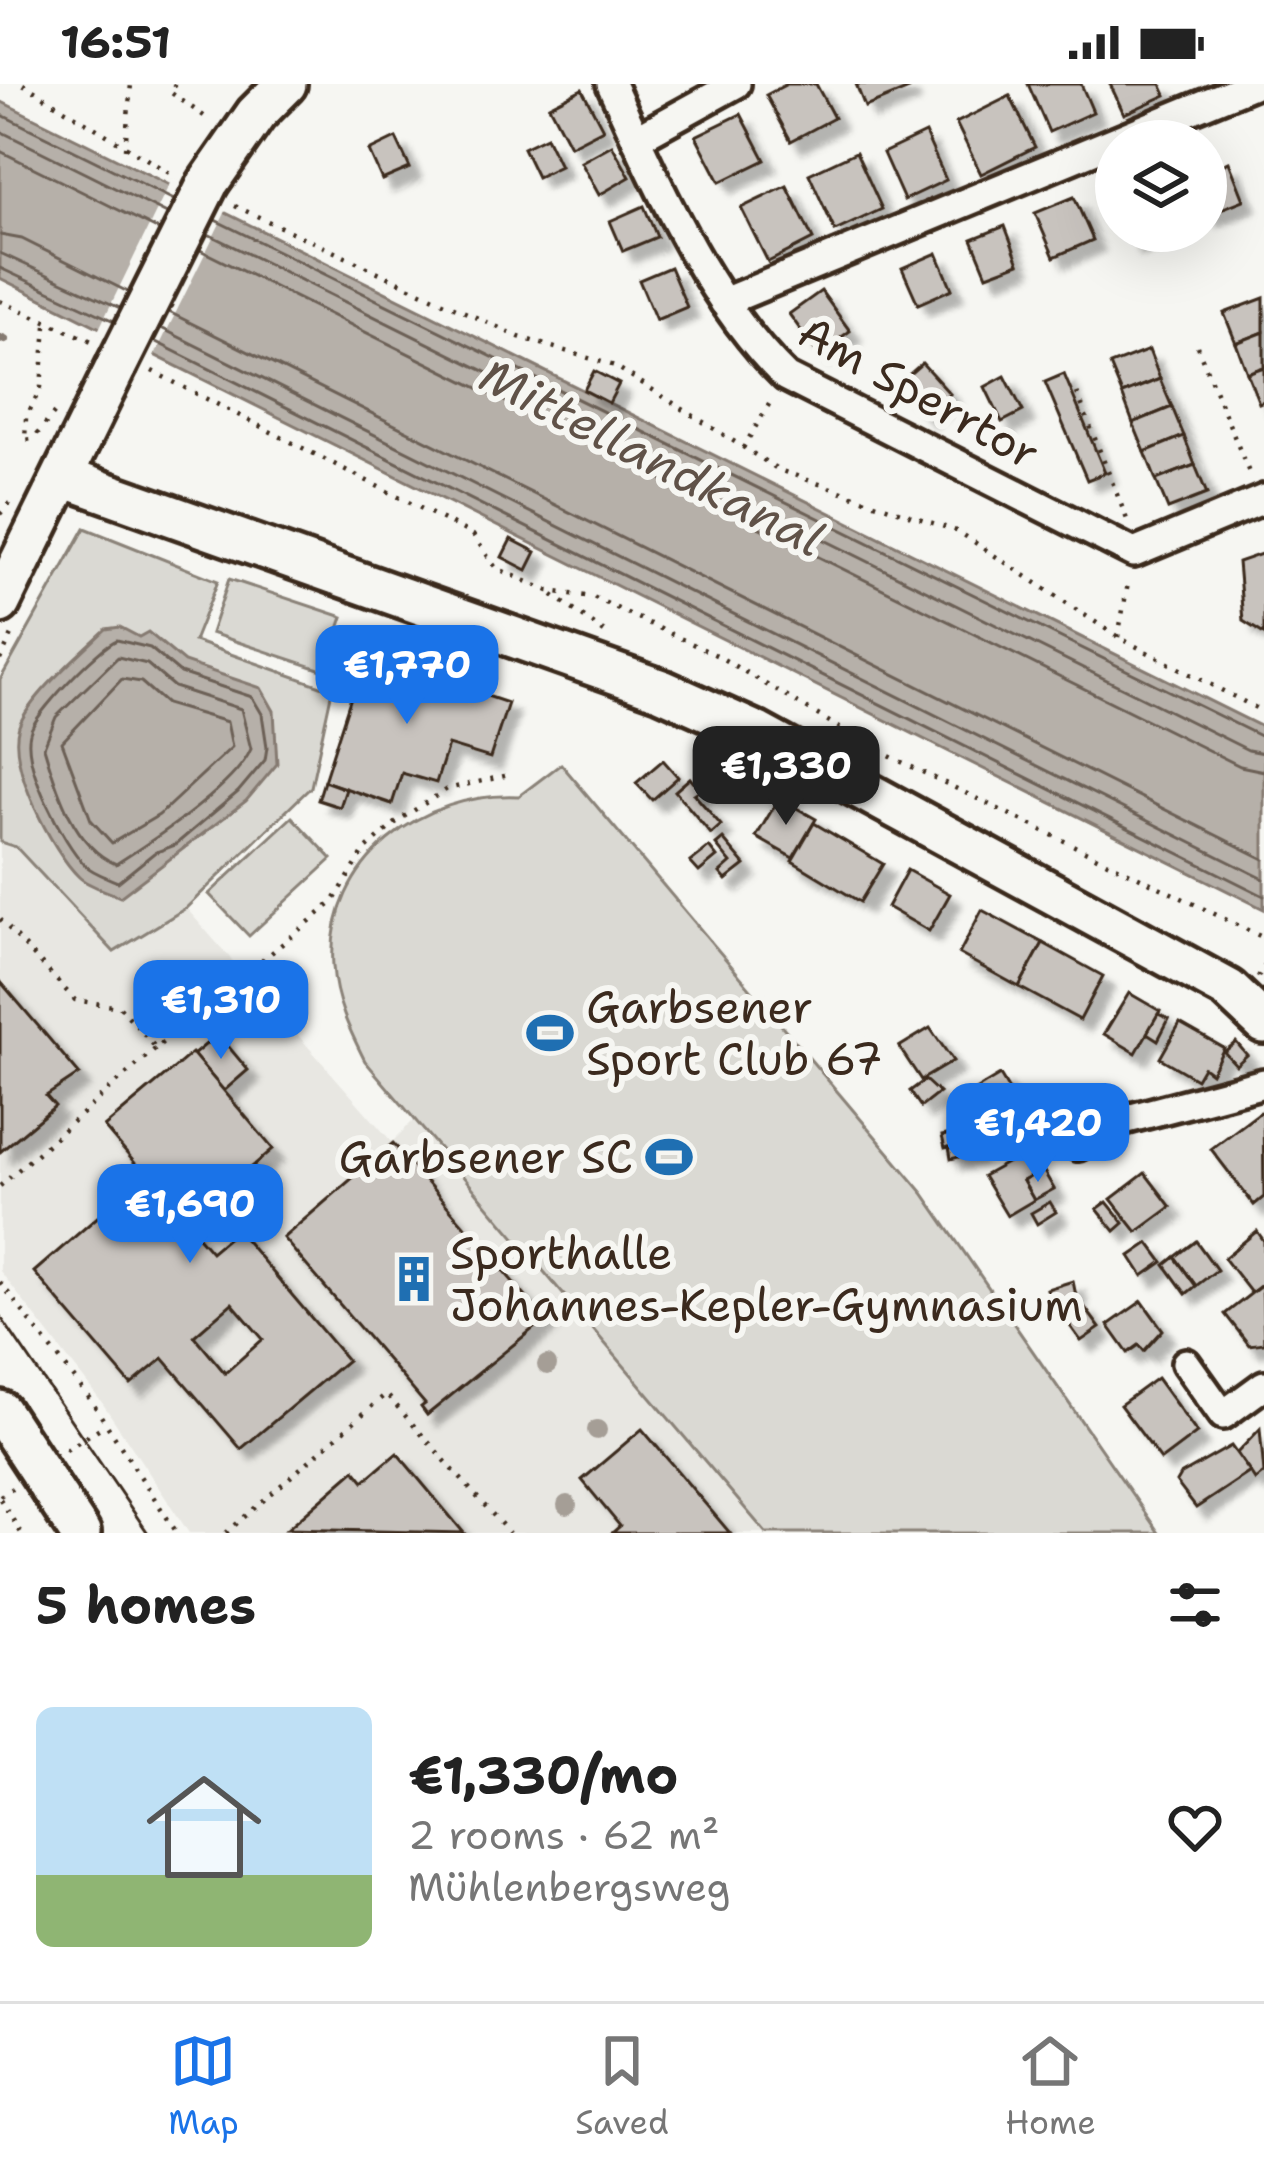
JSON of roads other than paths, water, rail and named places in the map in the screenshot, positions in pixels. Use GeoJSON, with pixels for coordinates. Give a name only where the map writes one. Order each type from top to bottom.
{"type":"FeatureCollection","features":[{"type":"Feature","properties":{"kind":"street"},"geometry":{"type":"LineString","coordinates":[[0,603],[118,358],[221,194],[256,114],[286,84]]}},
{"type":"Feature","properties":{"kind":"street","name":"Am Sperrtor"},"geometry":{"type":"LineString","coordinates":[[611,84],[724,302],[752,343],[786,377],[1134,553],[1261,495]]}},
{"type":"Feature","properties":{"kind":"street"},"geometry":{"type":"LineString","coordinates":[[636,139],[736,84]]}},
{"type":"Feature","properties":{"kind":"street"},"geometry":{"type":"LineString","coordinates":[[724,302],[1253,84]]}},
{"type":"Feature","properties":{"kind":"street"},"geometry":{"type":"LineString","coordinates":[[63,477],[611,671],[758,733],[1228,988],[1264,1023]]}},
{"type":"Feature","properties":{"kind":"street"},"geometry":{"type":"LineString","coordinates":[[1078,1146],[1120,1121],[1264,1083]]}},
{"type":"Feature","properties":{"kind":"street"},"geometry":{"type":"LineString","coordinates":[[1186,1363],[1222,1414],[1264,1385]]}},
{"type":"Feature","properties":{"kind":"street"},"geometry":{"type":"LineString","coordinates":[[0,1411],[80,1533]]}},
{"type":"Feature","properties":{"kind":"street"},"geometry":{"type":"LineString","coordinates":[[0,1454],[51,1533]]}},
{"type":"Feature","properties":{"kind":"water","name":"Mittellandkanal"},"geometry":{"type":"Polygon","coordinates":[[[0,101],[1264,728],[1264,909],[0,278],[0,101]]]}},
{"type":"Feature","properties":{"kind":"water"},"geometry":{"type":"Polygon","coordinates":[[[120,627],[139,637],[148,632],[184,662],[261,688],[274,711],[277,764],[246,801],[120,897],[83,880],[56,848],[25,783],[17,742],[25,714],[45,688],[106,629],[120,627]]]}},
{"type":"Feature","properties":{"kind":"waterway"},"geometry":{"type":"LineString","coordinates":[[0,338],[5,340]]}},
{"type":"Feature","properties":{"kind":"tram line"},"geometry":{"type":"LineString","coordinates":[[0,1316],[148,1533]]}},
{"type":"Feature","properties":{"kind":"place","name":"Garbsener Sport Club 67"},"geometry":{"type":"Point","coordinates":[550,1033]}},
{"type":"Feature","properties":{"kind":"place","name":"Garbsener SC"},"geometry":{"type":"Point","coordinates":[669,1157]}},
{"type":"Feature","properties":{"kind":"place","name":"Sporthalle Johannes-Kepler-Gymnasium"},"geometry":{"type":"Point","coordinates":[414,1279]}}]}
